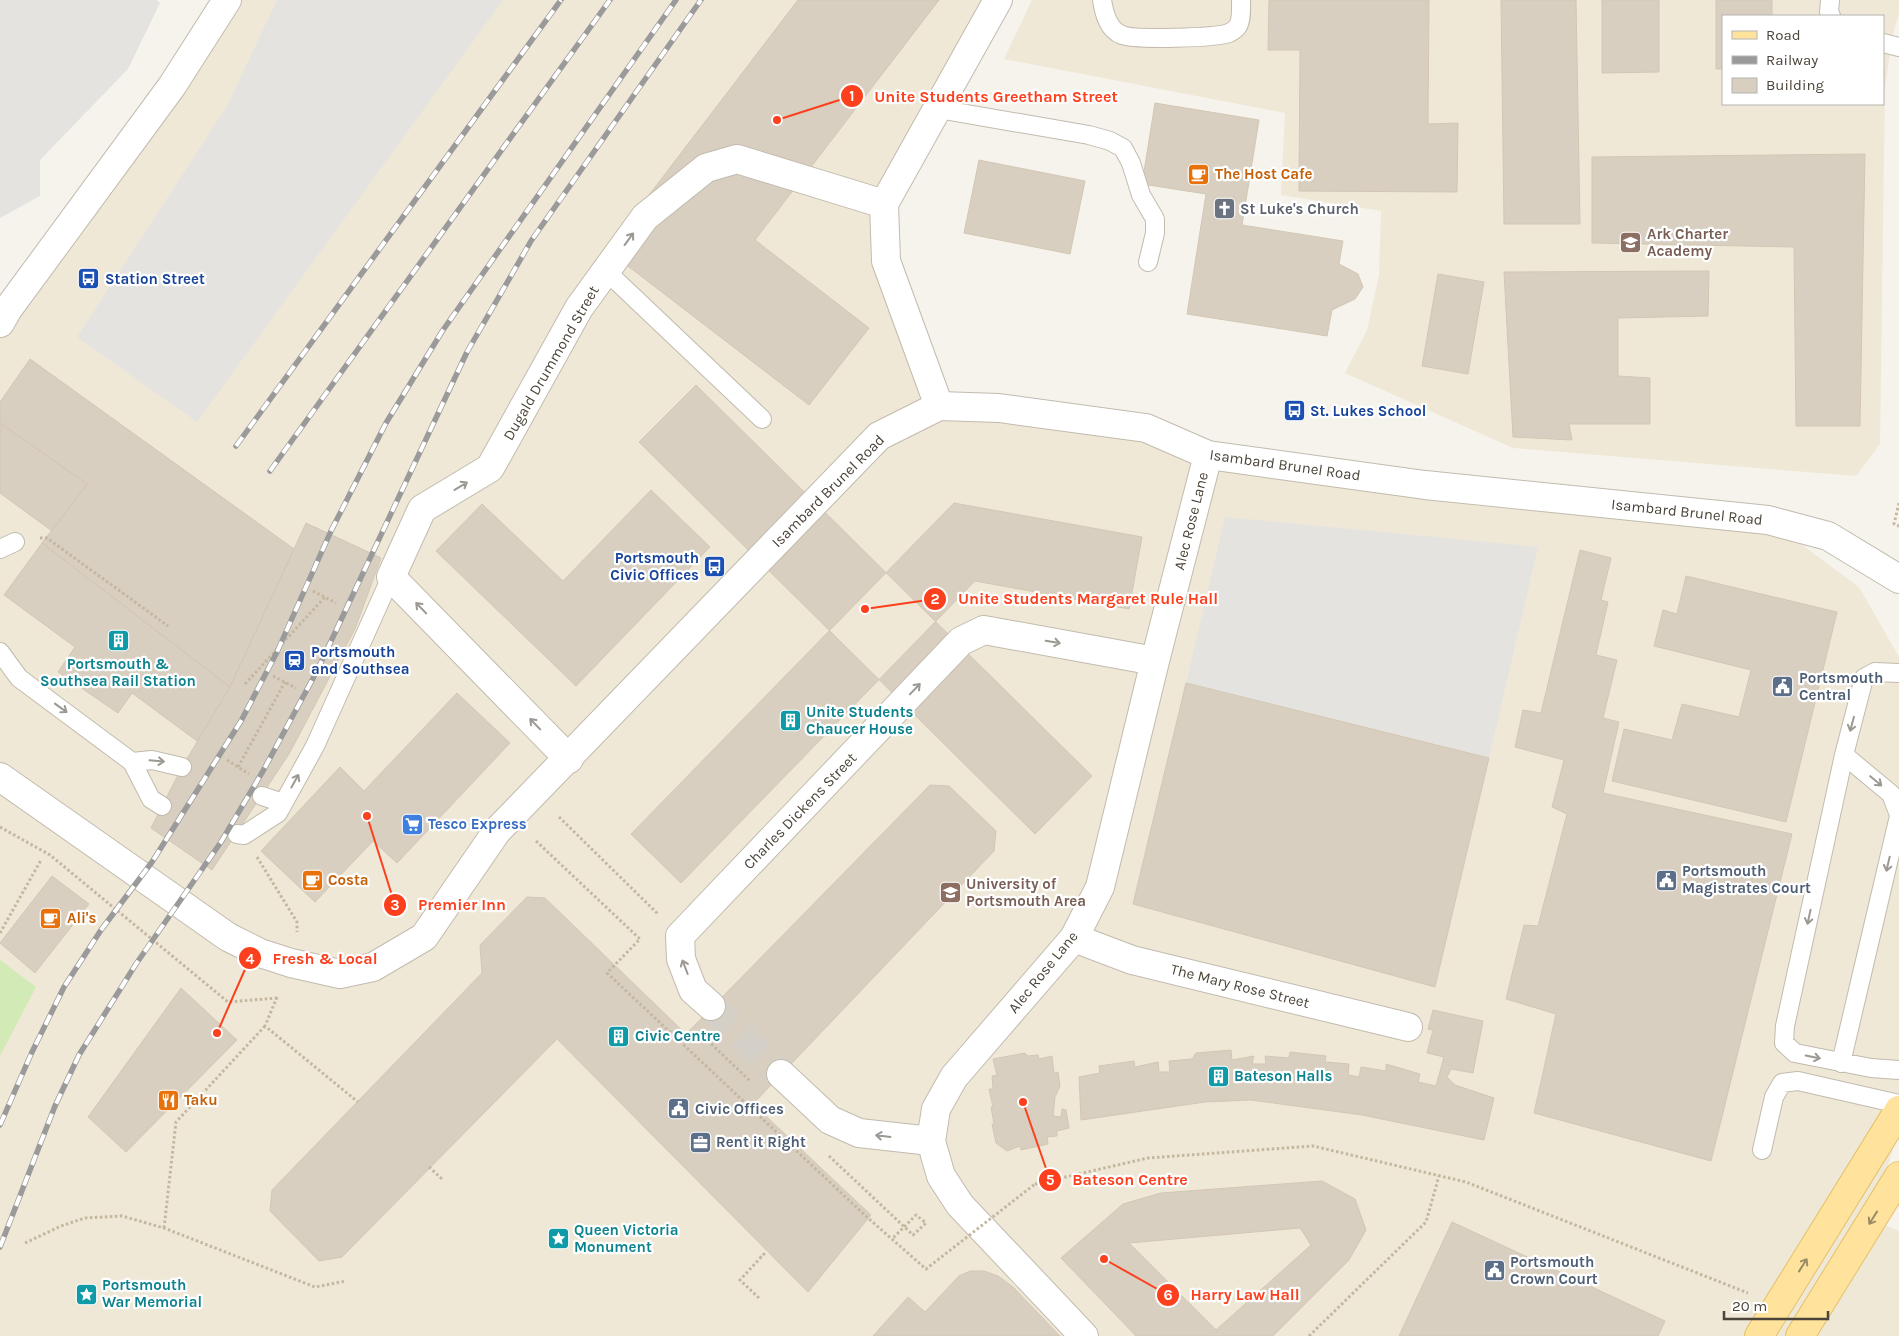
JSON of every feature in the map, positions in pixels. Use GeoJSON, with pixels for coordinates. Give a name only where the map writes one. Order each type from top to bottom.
{"type":"FeatureCollection","features":[{"type":"Feature","properties":{"kind":"main road"},"geometry":{"type":"LineString","coordinates":[[1758,1336],[1899,1110]]}},
{"type":"Feature","properties":{"kind":"main road"},"geometry":{"type":"LineString","coordinates":[[1800,1336],[1899,1176]]}},
{"type":"Feature","properties":{"kind":"street"},"geometry":{"type":"LineString","coordinates":[[939,406],[886,262],[884,204],[998,0]]}},
{"type":"Feature","properties":{"kind":"street"},"geometry":{"type":"LineString","coordinates":[[3,312],[172,86],[222,2]]}},
{"type":"Feature","properties":{"kind":"street","name":"Dugald Drummond Street"},"geometry":{"type":"LineString","coordinates":[[391,577],[422,509],[490,468],[579,308],[645,217],[706,168],[736,159],[884,204]]}},
{"type":"Feature","properties":{"kind":"street","name":"Isambard Brunel Road"},"geometry":{"type":"LineString","coordinates":[[0,777],[228,937],[260,953],[291,963],[340,974],[373,967],[424,937],[497,831],[569,759],[879,436],[939,406],[998,408],[1146,428],[1208,455],[1425,485],[1768,520],[1828,536],[1899,579]]}},
{"type":"Feature","properties":{"kind":"street","name":"Alec Rose Lane"},"geometry":{"type":"LineString","coordinates":[[1084,1336],[960,1205],[941,1176],[931,1141],[936,1109],[954,1078],[1074,938],[1100,887],[1155,660],[1208,455]]}},
{"type":"Feature","properties":{"kind":"street"},"geometry":{"type":"LineString","coordinates":[[391,577],[569,759]]}},
{"type":"Feature","properties":{"kind":"street","name":"Charles Dickens Street"},"geometry":{"type":"LineString","coordinates":[[680,936],[962,641],[984,630],[1155,660]]}},
{"type":"Feature","properties":{"kind":"street"},"geometry":{"type":"LineString","coordinates":[[680,936],[681,959],[693,990],[711,1006]]}},
{"type":"Feature","properties":{"kind":"street","name":"The Mary Rose Street"},"geometry":{"type":"LineString","coordinates":[[1074,938],[1132,960],[1408,1027]]}},
{"type":"Feature","properties":{"kind":"street"},"geometry":{"type":"LineString","coordinates":[[781,1074],[830,1120],[859,1133],[931,1141]]}},
{"type":"Feature","properties":{"kind":"lane"},"geometry":{"type":"LineString","coordinates":[[1102,0],[1105,16],[1112,28],[1121,35],[1135,37],[1215,36],[1230,33],[1238,26],[1242,11],[1241,0]]}},
{"type":"Feature","properties":{"kind":"lane"},"geometry":{"type":"LineString","coordinates":[[1830,0],[1830,15]]}},
{"type":"Feature","properties":{"kind":"lane"},"geometry":{"type":"LineString","coordinates":[[1884,43],[1899,47]]}},
{"type":"Feature","properties":{"kind":"lane"},"geometry":{"type":"LineString","coordinates":[[938,109],[1089,135],[1110,141],[1123,148],[1131,163],[1141,195],[1155,219],[1155,234],[1148,262]]}},
{"type":"Feature","properties":{"kind":"lane"},"geometry":{"type":"LineString","coordinates":[[606,271],[762,419]]}},
{"type":"Feature","properties":{"kind":"lane"},"geometry":{"type":"LineString","coordinates":[[241,834],[278,813],[315,746],[391,577]]}},
{"type":"Feature","properties":{"kind":"lane"},"geometry":{"type":"LineString","coordinates":[[0,652],[19,678],[132,762],[151,799],[162,806]]}},
{"type":"Feature","properties":{"kind":"lane"},"geometry":{"type":"LineString","coordinates":[[1899,673],[1876,672],[1864,678],[1844,755],[1785,1026],[1784,1043],[1795,1053],[1841,1063],[1899,1070]]}},
{"type":"Feature","properties":{"kind":"lane"},"geometry":{"type":"LineString","coordinates":[[1841,1063],[1899,816],[1891,794],[1844,755]]}},
{"type":"Feature","properties":{"kind":"lane"},"geometry":{"type":"LineString","coordinates":[[132,762],[152,760],[182,767]]}},
{"type":"Feature","properties":{"kind":"lane"},"geometry":{"type":"LineString","coordinates":[[262,796],[283,803]]}},
{"type":"Feature","properties":{"kind":"lane"},"geometry":{"type":"LineString","coordinates":[[1762,1150],[1774,1097],[1782,1083],[1798,1081],[1899,1104]]}},
{"type":"Feature","properties":{"kind":"path"},"geometry":{"type":"LineString","coordinates":[[1899,503],[1894,524],[1899,526]]}},
{"type":"Feature","properties":{"kind":"path"},"geometry":{"type":"LineString","coordinates":[[7,545],[47,538],[168,626]]}},
{"type":"Feature","properties":{"kind":"path"},"geometry":{"type":"LineString","coordinates":[[313,591],[336,604]]}},
{"type":"Feature","properties":{"kind":"path"},"geometry":{"type":"LineString","coordinates":[[245,684],[325,597]]}},
{"type":"Feature","properties":{"kind":"path"},"geometry":{"type":"LineString","coordinates":[[273,676],[296,688]]}},
{"type":"Feature","properties":{"kind":"path"},"geometry":{"type":"LineString","coordinates":[[238,767],[285,682]]}},
{"type":"Feature","properties":{"kind":"path"},"geometry":{"type":"LineString","coordinates":[[226,760],[250,775]]}},
{"type":"Feature","properties":{"kind":"path"},"geometry":{"type":"LineString","coordinates":[[559,817],[680,936]]}},
{"type":"Feature","properties":{"kind":"path"},"geometry":{"type":"LineString","coordinates":[[0,828],[50,855],[228,1002],[277,998]]}},
{"type":"Feature","properties":{"kind":"path"},"geometry":{"type":"LineString","coordinates":[[241,834],[297,922]]}},
{"type":"Feature","properties":{"kind":"path"},"geometry":{"type":"LineString","coordinates":[[536,841],[640,939],[607,973],[926,1269],[1035,1184],[1148,1158],[1313,1146],[1466,1182],[1751,1295]]}},
{"type":"Feature","properties":{"kind":"path"},"geometry":{"type":"LineString","coordinates":[[0,933],[41,860]]}},
{"type":"Feature","properties":{"kind":"path"},"geometry":{"type":"LineString","coordinates":[[164,1228],[176,1122],[265,1026],[291,963]]}},
{"type":"Feature","properties":{"kind":"path"},"geometry":{"type":"LineString","coordinates":[[265,1026],[358,1102]]}},
{"type":"Feature","properties":{"kind":"path"},"geometry":{"type":"LineString","coordinates":[[429,1166],[443,1180]]}},
{"type":"Feature","properties":{"kind":"path"},"geometry":{"type":"LineString","coordinates":[[1309,1336],[1426,1222],[1439,1176]]}},
{"type":"Feature","properties":{"kind":"path"},"geometry":{"type":"LineString","coordinates":[[892,1239],[916,1215],[926,1223],[913,1235]]}},
{"type":"Feature","properties":{"kind":"path"},"geometry":{"type":"LineString","coordinates":[[25,1243],[61,1226],[85,1218],[122,1216],[164,1228],[314,1287],[346,1280]]}},
{"type":"Feature","properties":{"kind":"path"},"geometry":{"type":"LineString","coordinates":[[759,1298],[740,1280],[764,1254],[760,1258]]}},
{"type":"Feature","properties":{"kind":"shaded area"},"geometry":{"type":"Polygon","coordinates":[[[0,0],[157,0],[160,3],[128,69],[40,160],[40,196],[0,218],[0,0]]]}},
{"type":"Feature","properties":{"kind":"shaded area","name":"University of Portsmouth Area"},"geometry":{"type":"Polygon","coordinates":[[[227,0],[994,0],[884,204],[939,406],[1000,403],[1208,455],[1768,520],[1859,587],[1899,657],[1899,1128],[1872,1220],[1899,1231],[1899,1336],[0,1336],[0,323],[227,0]]]}},
{"type":"Feature","properties":{"kind":"shaded area"},"geometry":{"type":"Polygon","coordinates":[[[277,0],[503,0],[197,422],[77,337],[227,106],[277,0]]]}},
{"type":"Feature","properties":{"kind":"shaded area","name":"Ark Charter Academy"},"geometry":{"type":"Polygon","coordinates":[[[1032,0],[1899,0],[1899,13],[1892,38],[1885,88],[1880,444],[1856,476],[1513,448],[1345,373],[1367,330],[1379,275],[1381,211],[1281,195],[1285,113],[1004,59],[1032,0]]]}},
{"type":"Feature","properties":{"kind":"shaded area"},"geometry":{"type":"Polygon","coordinates":[[[1225,517],[1538,547],[1489,758],[1186,683],[1225,517]]]}},
{"type":"Feature","properties":{"kind":"green space"},"geometry":{"type":"Polygon","coordinates":[[[0,960],[36,987],[0,1056],[0,960]]]}},
{"type":"Feature","properties":{"kind":"building"},"geometry":{"type":"Polygon","coordinates":[[[798,0],[939,0],[755,240],[869,328],[809,405],[607,250],[798,0]]]}},
{"type":"Feature","properties":{"kind":"building"},"geometry":{"type":"Polygon","coordinates":[[[1269,0],[1429,0],[1428,124],[1458,123],[1457,192],[1299,191],[1300,50],[1268,50],[1269,0]]]}},
{"type":"Feature","properties":{"kind":"building"},"geometry":{"type":"Polygon","coordinates":[[[1501,0],[1576,0],[1580,224],[1504,224],[1501,0]]]}},
{"type":"Feature","properties":{"kind":"building"},"geometry":{"type":"Polygon","coordinates":[[[1602,0],[1659,0],[1659,72],[1602,73],[1602,0]]]}},
{"type":"Feature","properties":{"kind":"building"},"geometry":{"type":"Polygon","coordinates":[[[1716,0],[1772,0],[1772,15],[1722,15],[1722,69],[1716,69],[1716,0]]]}},
{"type":"Feature","properties":{"kind":"building","name":"St Luke's Church"},"geometry":{"type":"Polygon","coordinates":[[[1155,103],[1259,120],[1242,225],[1343,241],[1339,264],[1358,274],[1363,287],[1355,299],[1332,310],[1327,336],[1187,314],[1206,194],[1142,184],[1155,103]]]}},
{"type":"Feature","properties":{"kind":"building"},"geometry":{"type":"Polygon","coordinates":[[[1865,154],[1860,426],[1796,426],[1794,247],[1592,243],[1592,157],[1865,154]]]}},
{"type":"Feature","properties":{"kind":"building"},"geometry":{"type":"Polygon","coordinates":[[[979,160],[1085,181],[1070,254],[964,233],[979,160]]]}},
{"type":"Feature","properties":{"kind":"building"},"geometry":{"type":"Polygon","coordinates":[[[1709,271],[1708,316],[1618,318],[1618,376],[1650,378],[1650,424],[1569,424],[1572,440],[1513,437],[1504,272],[1709,271]]]}},
{"type":"Feature","properties":{"kind":"building"},"geometry":{"type":"Polygon","coordinates":[[[1438,274],[1484,282],[1468,374],[1422,366],[1438,274]]]}},
{"type":"Feature","properties":{"kind":"building"},"geometry":{"type":"Polygon","coordinates":[[[30,359],[294,549],[230,687],[42,543],[87,484],[0,423],[0,402],[30,359]]]}},
{"type":"Feature","properties":{"kind":"building"},"geometry":{"type":"Polygon","coordinates":[[[696,385],[1092,776],[1035,834],[639,442],[696,385]]]}},
{"type":"Feature","properties":{"kind":"building"},"geometry":{"type":"Polygon","coordinates":[[[0,423],[87,484],[52,531],[0,493],[0,423]]]}},
{"type":"Feature","properties":{"kind":"building"},"geometry":{"type":"Polygon","coordinates":[[[651,490],[710,547],[576,686],[436,551],[482,504],[563,581],[651,490]]]}},
{"type":"Feature","properties":{"kind":"building","name":"Unite Students Chaucer House"},"geometry":{"type":"Polygon","coordinates":[[[954,503],[1142,537],[1129,609],[975,581],[681,883],[631,834],[954,503]]]}},
{"type":"Feature","properties":{"kind":"building"},"geometry":{"type":"Polygon","coordinates":[[[306,523],[381,558],[355,629],[289,754],[212,870],[151,828],[182,767],[230,687],[306,523]]]}},
{"type":"Feature","properties":{"kind":"building","name":"Portsmouth & Southsea Rail Station"},"geometry":{"type":"Polygon","coordinates":[[[42,543],[230,687],[197,741],[132,693],[118,713],[58,672],[75,647],[4,595],[42,543]]]}},
{"type":"Feature","properties":{"kind":"building","name":"Portsmouth Magistrates Court"},"geometry":{"type":"Polygon","coordinates":[[[1580,550],[1611,558],[1601,600],[1608,602],[1596,655],[1617,660],[1603,718],[1619,722],[1603,793],[1792,834],[1711,1161],[1534,1113],[1556,1014],[1506,999],[1524,925],[1538,926],[1567,814],[1552,807],[1564,760],[1515,747],[1523,710],[1541,713],[1580,550]]]}},
{"type":"Feature","properties":{"kind":"building","name":"Portsmouth Central"},"geometry":{"type":"Polygon","coordinates":[[[1686,576],[1837,612],[1786,822],[1612,781],[1624,729],[1672,740],[1682,704],[1739,717],[1751,670],[1654,646],[1663,610],[1677,614],[1686,576]]]}},
{"type":"Feature","properties":{"kind":"building"},"geometry":{"type":"Polygon","coordinates":[[[1186,683],[1489,758],[1435,987],[1133,904],[1186,683]]]}},
{"type":"Feature","properties":{"kind":"building"},"geometry":{"type":"Polygon","coordinates":[[[457,693],[510,743],[397,863],[373,841],[315,902],[261,851],[340,767],[364,791],[457,693]]]}},
{"type":"Feature","properties":{"kind":"building","name":"Civic Centre"},"geometry":{"type":"Polygon","coordinates":[[[930,785],[949,786],[996,831],[994,851],[753,1104],[871,1215],[808,1292],[557,1039],[342,1257],[319,1261],[270,1211],[272,1190],[482,973],[480,945],[527,897],[545,898],[686,1034],[930,785]]]}},
{"type":"Feature","properties":{"kind":"building"},"geometry":{"type":"Polygon","coordinates":[[[52,876],[89,904],[35,973],[0,943],[52,876]]]}},
{"type":"Feature","properties":{"kind":"building"},"geometry":{"type":"Polygon","coordinates":[[[181,988],[237,1040],[126,1152],[88,1117],[181,988]]]}},
{"type":"Feature","properties":{"kind":"building","name":"Bateson Halls"},"geometry":{"type":"Polygon","coordinates":[[[1433,1010],[1483,1021],[1473,1073],[1451,1069],[1447,1077],[1455,1085],[1494,1098],[1484,1140],[1362,1115],[1251,1100],[1205,1102],[1081,1120],[1079,1077],[1100,1073],[1099,1066],[1134,1061],[1135,1067],[1158,1062],[1159,1072],[1170,1072],[1169,1061],[1192,1059],[1196,1053],[1231,1050],[1232,1060],[1254,1056],[1252,1064],[1266,1064],[1265,1056],[1289,1058],[1290,1052],[1326,1056],[1325,1062],[1349,1064],[1348,1075],[1359,1077],[1361,1067],[1386,1071],[1386,1064],[1420,1074],[1418,1082],[1436,1086],[1444,1057],[1427,1053],[1433,1030],[1428,1029],[1433,1010]]]}},
{"type":"Feature","properties":{"kind":"building"},"geometry":{"type":"Polygon","coordinates":[[[1025,1053],[1028,1056],[1038,1055],[1039,1059],[1052,1056],[1054,1073],[1058,1072],[1060,1086],[1055,1097],[1053,1116],[1061,1117],[1062,1109],[1066,1110],[1069,1128],[1057,1131],[1057,1136],[1047,1137],[1048,1144],[1021,1150],[1020,1146],[1007,1151],[996,1143],[992,1124],[994,1124],[991,1107],[993,1107],[989,1089],[993,1089],[992,1076],[997,1075],[993,1059],[1025,1053]]]}},
{"type":"Feature","properties":{"kind":"building"},"geometry":{"type":"Polygon","coordinates":[[[1322,1181],[1355,1199],[1366,1230],[1349,1260],[1273,1336],[1136,1336],[1061,1258],[1123,1204],[1161,1193],[1322,1181]],[[1300,1228],[1129,1243],[1216,1330],[1311,1245],[1300,1228]]]}},
{"type":"Feature","properties":{"kind":"building","name":"Portsmouth Crown Court"},"geometry":{"type":"Polygon","coordinates":[[[1452,1222],[1665,1321],[1658,1336],[1399,1336],[1452,1222]]]}},
{"type":"Feature","properties":{"kind":"building"},"geometry":{"type":"Polygon","coordinates":[[[970,1271],[984,1271],[998,1276],[1013,1287],[1060,1336],[873,1336],[908,1297],[925,1312],[959,1276],[970,1271]]]}},
{"type":"Feature","properties":{"kind":"tunnel"},"geometry":{"type":"LineString","coordinates":[[711,1006],[781,1074]]}},
{"type":"Feature","properties":{"kind":"railway"},"geometry":{"type":"LineString","coordinates":[[236,446],[561,0]]}},
{"type":"Feature","properties":{"kind":"railway"},"geometry":{"type":"LineString","coordinates":[[270,471],[610,0]]}},
{"type":"Feature","properties":{"kind":"railway"},"geometry":{"type":"LineString","coordinates":[[0,1125],[32,1052],[64,987],[101,930],[152,862],[241,721],[277,652],[331,531],[386,423],[443,330],[676,0]]}},
{"type":"Feature","properties":{"kind":"railway"},"geometry":{"type":"LineString","coordinates":[[0,1247],[55,1106],[79,1055],[136,964],[221,842],[263,771],[317,671],[467,352],[531,241],[701,0]]}},
{"type":"Feature","properties":{"kind":"place","name":"Unite Students Greetham Street"},"geometry":{"type":"Point","coordinates":[777,120]}},
{"type":"Feature","properties":{"kind":"place","name":"The Host Cafe"},"geometry":{"type":"Point","coordinates":[1199,174]}},
{"type":"Feature","properties":{"kind":"place","name":"St Luke's Church"},"geometry":{"type":"Point","coordinates":[1224,209]}},
{"type":"Feature","properties":{"kind":"place","name":"Ark Charter Academy"},"geometry":{"type":"Point","coordinates":[1631,243]}},
{"type":"Feature","properties":{"kind":"place","name":"Station Street"},"geometry":{"type":"Point","coordinates":[89,279]}},
{"type":"Feature","properties":{"kind":"place","name":"St. Lukes School"},"geometry":{"type":"Point","coordinates":[1294,411]}},
{"type":"Feature","properties":{"kind":"place","name":"Portsmouth Civic Offices"},"geometry":{"type":"Point","coordinates":[715,567]}},
{"type":"Feature","properties":{"kind":"place","name":"Unite Students Margaret Rule Hall"},"geometry":{"type":"Point","coordinates":[865,609]}},
{"type":"Feature","properties":{"kind":"place","name":"Portsmouth & Southsea Rail Station"},"geometry":{"type":"Point","coordinates":[118,641]}},
{"type":"Feature","properties":{"kind":"place","name":"Portsmouth and Southsea"},"geometry":{"type":"Point","coordinates":[295,661]}},
{"type":"Feature","properties":{"kind":"place","name":"Portsmouth Central"},"geometry":{"type":"Point","coordinates":[1783,687]}},
{"type":"Feature","properties":{"kind":"place","name":"Unite Students Chaucer House"},"geometry":{"type":"Point","coordinates":[790,721]}},
{"type":"Feature","properties":{"kind":"place","name":"Premier Inn"},"geometry":{"type":"Point","coordinates":[367,816]}},
{"type":"Feature","properties":{"kind":"place","name":"Tesco Express"},"geometry":{"type":"Point","coordinates":[412,824]}},
{"type":"Feature","properties":{"kind":"place","name":"Costa"},"geometry":{"type":"Point","coordinates":[312,880]}},
{"type":"Feature","properties":{"kind":"place","name":"Portsmouth Magistrates Court"},"geometry":{"type":"Point","coordinates":[1666,880]}},
{"type":"Feature","properties":{"kind":"place","name":"University of Portsmouth Area"},"geometry":{"type":"Point","coordinates":[950,893]}},
{"type":"Feature","properties":{"kind":"place","name":"Ali's"},"geometry":{"type":"Point","coordinates":[51,918]}},
{"type":"Feature","properties":{"kind":"place","name":"Fresh & Local"},"geometry":{"type":"Point","coordinates":[217,1033]}},
{"type":"Feature","properties":{"kind":"place","name":"Civic Centre"},"geometry":{"type":"Point","coordinates":[619,1036]}},
{"type":"Feature","properties":{"kind":"place","name":"Bateson Halls"},"geometry":{"type":"Point","coordinates":[1218,1076]}},
{"type":"Feature","properties":{"kind":"place","name":"Taku"},"geometry":{"type":"Point","coordinates":[168,1100]}},
{"type":"Feature","properties":{"kind":"place","name":"Bateson Centre"},"geometry":{"type":"Point","coordinates":[1023,1102]}},
{"type":"Feature","properties":{"kind":"place","name":"Civic Offices"},"geometry":{"type":"Point","coordinates":[679,1109]}},
{"type":"Feature","properties":{"kind":"place","name":"Rent it Right"},"geometry":{"type":"Point","coordinates":[700,1142]}},
{"type":"Feature","properties":{"kind":"place","name":"Queen Victoria Monument"},"geometry":{"type":"Point","coordinates":[558,1239]}},
{"type":"Feature","properties":{"kind":"place","name":"Harry Law Hall"},"geometry":{"type":"Point","coordinates":[1104,1259]}},
{"type":"Feature","properties":{"kind":"place","name":"Portsmouth Crown Court"},"geometry":{"type":"Point","coordinates":[1494,1271]}},
{"type":"Feature","properties":{"kind":"place","name":"Portsmouth War Memorial"},"geometry":{"type":"Point","coordinates":[86,1294]}}]}
